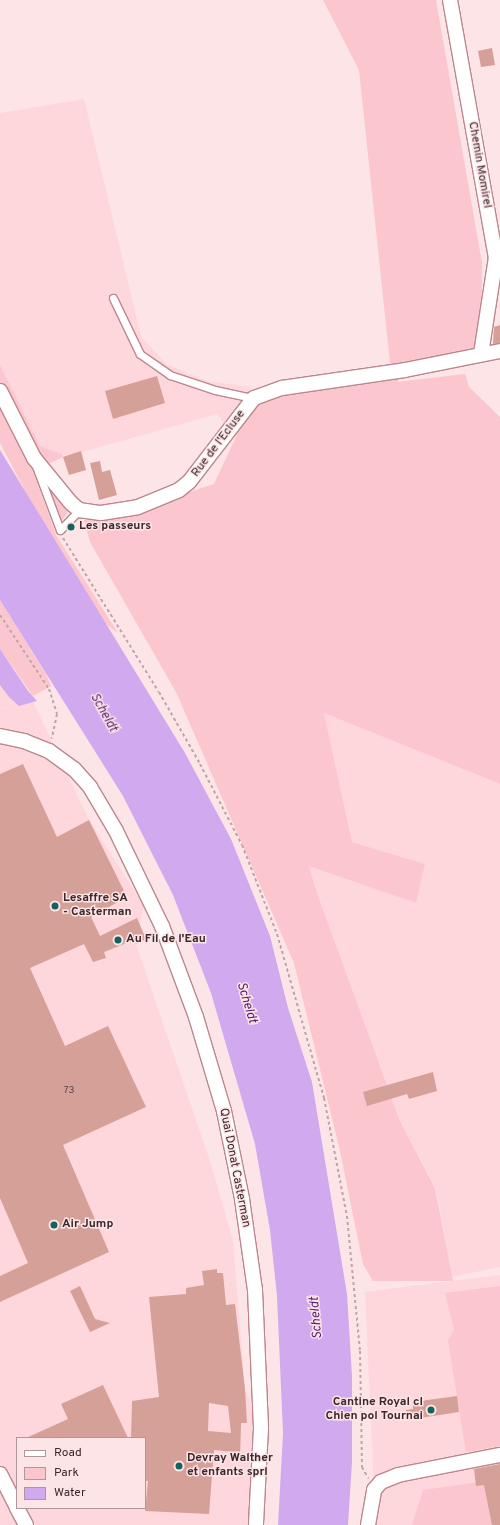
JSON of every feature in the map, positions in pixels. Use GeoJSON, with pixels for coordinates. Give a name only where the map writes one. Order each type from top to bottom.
{"type":"FeatureCollection","features":[{"type":"Feature","properties":{"kind":"street","name":"Chemin Momirel"},"geometry":{"type":"LineString","coordinates":[[450,0],[496,257],[481,354]]}},
{"type":"Feature","properties":{"kind":"street","name":"Rue de l'Ecluse"},"geometry":{"type":"LineString","coordinates":[[79,510],[101,513],[124,510],[179,490],[198,474],[254,398],[282,388],[405,370],[500,351]]}},
{"type":"Feature","properties":{"kind":"street"},"geometry":{"type":"LineString","coordinates":[[0,391],[34,458],[71,503],[79,510]]}},
{"type":"Feature","properties":{"kind":"street","name":"Quai Donat Casterman"},"geometry":{"type":"LineString","coordinates":[[0,736],[24,741],[49,751],[74,769],[90,787],[116,831],[162,926],[186,989],[222,1104],[255,1290],[261,1428],[256,1525]]}},
{"type":"Feature","properties":{"kind":"street"},"geometry":{"type":"LineString","coordinates":[[368,1525],[374,1490],[381,1482],[398,1475],[500,1455]]}},
{"type":"Feature","properties":{"kind":"street"},"geometry":{"type":"LineString","coordinates":[[0,1474],[16,1506]]}},
{"type":"Feature","properties":{"kind":"street"},"geometry":{"type":"LineString","coordinates":[[18,1509],[26,1525]]}},
{"type":"Feature","properties":{"kind":"lane"},"geometry":{"type":"LineString","coordinates":[[114,298],[140,354],[170,375],[215,390],[254,398]]}},
{"type":"Feature","properties":{"kind":"lane"},"geometry":{"type":"LineString","coordinates":[[34,458],[60,530],[79,510]]}},
{"type":"Feature","properties":{"kind":"path"},"geometry":{"type":"LineString","coordinates":[[60,530],[159,692],[200,764],[242,845],[277,934],[324,1098],[347,1216],[360,1351],[362,1468],[374,1490]]}},
{"type":"Feature","properties":{"kind":"path"},"geometry":{"type":"LineString","coordinates":[[0,615],[49,689],[57,714],[49,751]]}},
{"type":"Feature","properties":{"kind":"shaded area"},"geometry":{"type":"Polygon","coordinates":[[[84,99],[141,336],[166,364],[207,381],[251,387],[224,424],[217,414],[68,456],[40,446],[0,366],[0,113],[84,99]]]}},
{"type":"Feature","properties":{"kind":"shaded area"},"geometry":{"type":"Polygon","coordinates":[[[0,672],[29,693],[89,820],[144,906],[136,944],[211,1164],[233,1241],[245,1389],[261,1428],[250,1525],[0,1525],[0,710],[6,706],[0,709],[0,672]]]}},
{"type":"Feature","properties":{"kind":"shaded area"},"geometry":{"type":"Polygon","coordinates":[[[324,713],[500,784],[500,1267],[452,1277],[436,1188],[400,1121],[317,893],[309,865],[416,903],[425,864],[352,842],[324,713]]]}},
{"type":"Feature","properties":{"kind":"shaded area"},"geometry":{"type":"Polygon","coordinates":[[[500,1275],[500,1525],[368,1525],[374,1490],[365,1292],[500,1275]]]}},
{"type":"Feature","properties":{"kind":"green space"},"geometry":{"type":"Polygon","coordinates":[[[323,0],[436,0],[482,263],[481,354],[391,372],[359,70],[323,0]]]}},
{"type":"Feature","properties":{"kind":"green space"},"geometry":{"type":"Polygon","coordinates":[[[0,365],[40,446],[62,454],[63,457],[50,463],[35,460],[31,465],[56,535],[118,633],[106,624],[40,519],[0,443],[0,365]]]}},
{"type":"Feature","properties":{"kind":"green space"},"geometry":{"type":"Polygon","coordinates":[[[405,370],[397,382],[465,374],[469,387],[500,417],[500,784],[324,713],[352,842],[425,864],[416,903],[309,866],[317,893],[400,1121],[435,1188],[453,1281],[373,1281],[363,1264],[340,1151],[294,963],[176,692],[90,542],[84,520],[114,517],[214,484],[254,398],[405,370]]]}},
{"type":"Feature","properties":{"kind":"green space"},"geometry":{"type":"Polygon","coordinates":[[[44,480],[69,510],[62,521],[60,521],[44,480]]]}},
{"type":"Feature","properties":{"kind":"green space"},"geometry":{"type":"Polygon","coordinates":[[[0,600],[46,674],[51,686],[33,696],[0,649],[0,600]]]}},
{"type":"Feature","properties":{"kind":"green space"},"geometry":{"type":"Polygon","coordinates":[[[500,1286],[500,1446],[466,1452],[448,1341],[454,1329],[445,1293],[500,1286]]]}},
{"type":"Feature","properties":{"kind":"green space"},"geometry":{"type":"Polygon","coordinates":[[[500,1479],[500,1525],[412,1525],[423,1490],[500,1479]]]}},
{"type":"Feature","properties":{"kind":"water","name":"Scheldt"},"geometry":{"type":"Polygon","coordinates":[[[0,450],[185,753],[231,839],[270,936],[288,1008],[312,1082],[347,1294],[352,1376],[352,1462],[348,1525],[278,1525],[283,1433],[277,1296],[270,1230],[255,1144],[211,993],[173,895],[123,796],[0,600],[0,450]]]}},
{"type":"Feature","properties":{"kind":"water"},"geometry":{"type":"Polygon","coordinates":[[[0,649],[28,691],[37,701],[19,706],[9,697],[0,685],[0,649]]]}},
{"type":"Feature","properties":{"kind":"building"},"geometry":{"type":"Polygon","coordinates":[[[492,48],[495,65],[481,67],[478,51],[492,48]]]}},
{"type":"Feature","properties":{"kind":"building"},"geometry":{"type":"Polygon","coordinates":[[[500,325],[500,343],[493,344],[494,327],[500,325]]]}},
{"type":"Feature","properties":{"kind":"building"},"geometry":{"type":"Polygon","coordinates":[[[157,376],[165,403],[113,419],[105,391],[157,376]]]}},
{"type":"Feature","properties":{"kind":"building"},"geometry":{"type":"Polygon","coordinates":[[[81,451],[86,470],[69,475],[63,457],[81,451]]]}},
{"type":"Feature","properties":{"kind":"building"},"geometry":{"type":"Polygon","coordinates":[[[100,461],[102,472],[110,470],[117,495],[99,500],[90,463],[100,461]]]}},
{"type":"Feature","properties":{"kind":"building"},"geometry":{"type":"Polygon","coordinates":[[[23,764],[57,837],[89,820],[127,897],[91,917],[100,936],[137,918],[146,939],[136,944],[132,941],[104,952],[106,958],[93,962],[84,944],[30,968],[65,1046],[108,1026],[146,1107],[63,1145],[109,1252],[0,1302],[0,1276],[28,1263],[0,1198],[0,774],[23,764]]]}},
{"type":"Feature","properties":{"kind":"building"},"geometry":{"type":"Polygon","coordinates":[[[433,1072],[437,1091],[409,1099],[407,1094],[367,1106],[363,1092],[433,1072]]]}},
{"type":"Feature","properties":{"kind":"building"},"geometry":{"type":"Polygon","coordinates":[[[217,1269],[217,1273],[223,1273],[226,1305],[235,1304],[245,1389],[247,1423],[241,1423],[240,1460],[234,1460],[233,1452],[214,1450],[209,1514],[145,1511],[148,1481],[146,1481],[146,1437],[131,1437],[132,1401],[159,1397],[149,1297],[186,1294],[186,1288],[204,1285],[202,1271],[217,1269]],[[209,1403],[208,1431],[231,1433],[228,1406],[209,1403]]]}},
{"type":"Feature","properties":{"kind":"building"},"geometry":{"type":"Polygon","coordinates":[[[80,1286],[95,1319],[110,1323],[90,1332],[70,1291],[80,1286]]]}},
{"type":"Feature","properties":{"kind":"building"},"geometry":{"type":"Polygon","coordinates":[[[103,1385],[128,1437],[28,1437],[68,1419],[61,1404],[103,1385]]]}},
{"type":"Feature","properties":{"kind":"building","name":"Cantine Royal cl Chien pol Tournai"},"geometry":{"type":"Polygon","coordinates":[[[457,1396],[459,1412],[407,1420],[406,1410],[413,1409],[413,1402],[457,1396]]]}},
{"type":"Feature","properties":{"kind":"building"},"geometry":{"type":"Polygon","coordinates":[[[500,1464],[500,1525],[492,1525],[484,1485],[476,1486],[474,1469],[500,1464]]]}},
{"type":"Feature","properties":{"kind":"place","name":"Les passeurs"},"geometry":{"type":"Point","coordinates":[71,527]}},
{"type":"Feature","properties":{"kind":"place","name":"Lesaffre SA - Casterman"},"geometry":{"type":"Point","coordinates":[55,906]}},
{"type":"Feature","properties":{"kind":"place","name":"Au Fil de l'Eau"},"geometry":{"type":"Point","coordinates":[118,940]}},
{"type":"Feature","properties":{"kind":"place","name":"Air Jump"},"geometry":{"type":"Point","coordinates":[54,1225]}},
{"type":"Feature","properties":{"kind":"place","name":"Cantine Royal cl Chien pol Tournai"},"geometry":{"type":"Point","coordinates":[431,1410]}},
{"type":"Feature","properties":{"kind":"place","name":"Devray Walther et enfants sprl"},"geometry":{"type":"Point","coordinates":[179,1466]}}]}
